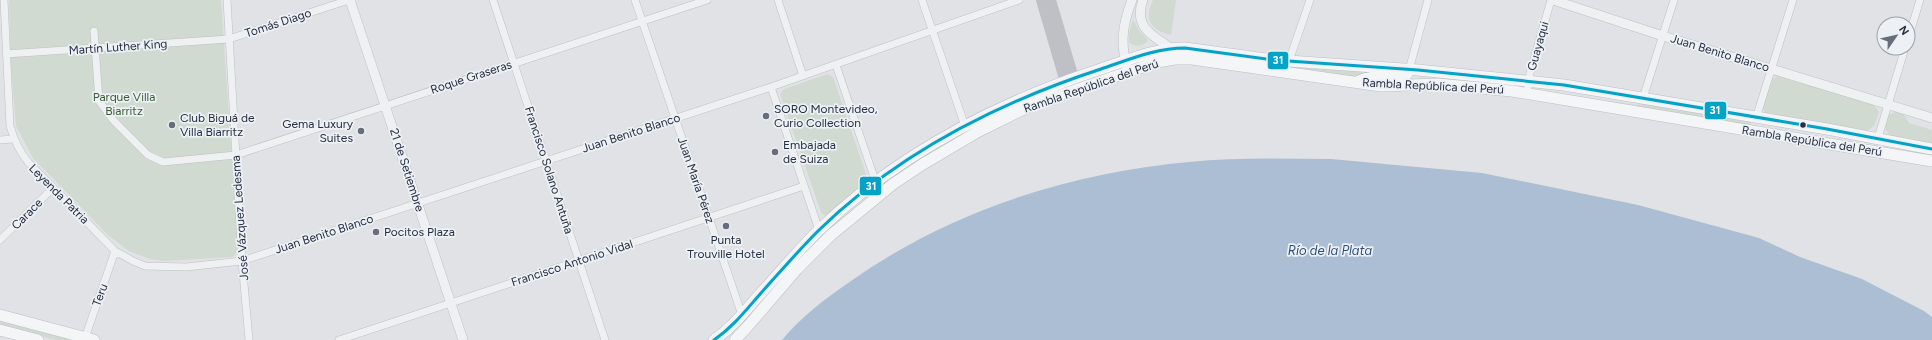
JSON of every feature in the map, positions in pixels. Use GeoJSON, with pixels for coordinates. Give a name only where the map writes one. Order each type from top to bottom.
{"type":"FeatureCollection","features":[{"type":"Feature","properties":{"kind":"main road"},"geometry":{"type":"LineString","coordinates":[[1041,0],[1069,80]]}},
{"type":"Feature","properties":{"kind":"main road"},"geometry":{"type":"LineString","coordinates":[[1052,0],[1069,80],[1068,92]]}},
{"type":"Feature","properties":{"kind":"main road","name":"Rambla República del Perú"},"geometry":{"type":"LineString","coordinates":[[714,340],[729,329],[819,230],[876,182],[917,154],[965,126],[1028,95],[1125,61],[1171,48],[1185,48],[1289,61],[1409,70],[1528,87],[1643,98],[1878,138],[1932,149]]}},
{"type":"Feature","properties":{"kind":"main road","name":"Rambla República del Perú"},"geometry":{"type":"LineString","coordinates":[[734,340],[745,330],[813,252],[831,235],[893,184],[923,164],[979,131],[1032,105],[1157,62],[1184,59],[1382,86],[1528,87],[1564,99],[1932,161]]}},
{"type":"Feature","properties":{"kind":"main road"},"geometry":{"type":"LineString","coordinates":[[1356,82],[1369,77],[1404,77],[1409,70]]}},
{"type":"Feature","properties":{"kind":"main road"},"geometry":{"type":"LineString","coordinates":[[1564,99],[1582,96],[1640,103],[1643,98]]}},
{"type":"Feature","properties":{"kind":"main road"},"geometry":{"type":"LineString","coordinates":[[1814,140],[1843,139],[1870,143],[1874,142],[1878,138]]}},
{"type":"Feature","properties":{"kind":"main road"},"geometry":{"type":"LineString","coordinates":[[0,315],[89,339]]}},
{"type":"Feature","properties":{"kind":"main road"},"geometry":{"type":"LineString","coordinates":[[0,330],[38,340]]}},
{"type":"Feature","properties":{"kind":"street","name":"Leyenda Patria"},"geometry":{"type":"LineString","coordinates":[[4,0],[10,126],[13,138],[28,162],[116,251],[145,266],[186,267],[242,261]]}},
{"type":"Feature","properties":{"kind":"street","name":"José Vázquez Ledesma"},"geometry":{"type":"LineString","coordinates":[[227,0],[242,261],[249,340]]}},
{"type":"Feature","properties":{"kind":"street","name":"Tomás Diago"},"geometry":{"type":"LineString","coordinates":[[229,40],[350,0]]}},
{"type":"Feature","properties":{"kind":"street","name":"21 de Setiembre"},"geometry":{"type":"LineString","coordinates":[[350,0],[463,340]]}},
{"type":"Feature","properties":{"kind":"street","name":"Francisco Solano Antuña"},"geometry":{"type":"LineString","coordinates":[[493,0],[605,340]]}},
{"type":"Feature","properties":{"kind":"street","name":"Juan María Pérez"},"geometry":{"type":"LineString","coordinates":[[635,0],[742,315]]}},
{"type":"Feature","properties":{"kind":"street","name":"Roque Graseras"},"geometry":{"type":"LineString","coordinates":[[94,31],[99,101],[103,109],[148,155],[163,162],[236,154],[707,0]]}},
{"type":"Feature","properties":{"kind":"street"},"geometry":{"type":"LineString","coordinates":[[778,0],[803,76]]}},
{"type":"Feature","properties":{"kind":"street"},"geometry":{"type":"LineString","coordinates":[[922,0],[965,126]]}},
{"type":"Feature","properties":{"kind":"street","name":"Juan Benito Blanco"},"geometry":{"type":"LineString","coordinates":[[242,261],[771,87],[1019,0]]}},
{"type":"Feature","properties":{"kind":"street"},"geometry":{"type":"LineString","coordinates":[[1128,72],[1122,42],[1123,28],[1132,0]]}},
{"type":"Feature","properties":{"kind":"street"},"geometry":{"type":"LineString","coordinates":[[1143,0],[1140,13],[1145,28],[1158,40],[1171,48]]}},
{"type":"Feature","properties":{"kind":"street"},"geometry":{"type":"LineString","coordinates":[[1289,61],[1310,0]]}},
{"type":"Feature","properties":{"kind":"street"},"geometry":{"type":"LineString","coordinates":[[1409,70],[1428,0]]}},
{"type":"Feature","properties":{"kind":"street","name":"Juan Benito Blanco"},"geometry":{"type":"LineString","coordinates":[[1552,0],[1663,36],[1932,118]]}},
{"type":"Feature","properties":{"kind":"street","name":"Guayaqui"},"geometry":{"type":"LineString","coordinates":[[1528,87],[1552,0]]}},
{"type":"Feature","properties":{"kind":"street"},"geometry":{"type":"LineString","coordinates":[[1643,98],[1674,0]]}},
{"type":"Feature","properties":{"kind":"street"},"geometry":{"type":"LineString","coordinates":[[1756,118],[1793,0]]}},
{"type":"Feature","properties":{"kind":"street"},"geometry":{"type":"LineString","coordinates":[[1915,16],[1920,0]]}},
{"type":"Feature","properties":{"kind":"street","name":"Martín Luther King"},"geometry":{"type":"LineString","coordinates":[[6,54],[229,40]]}},
{"type":"Feature","properties":{"kind":"street"},"geometry":{"type":"LineString","coordinates":[[1878,138],[1902,56]]}},
{"type":"Feature","properties":{"kind":"street"},"geometry":{"type":"LineString","coordinates":[[836,65],[876,182]]}},
{"type":"Feature","properties":{"kind":"street"},"geometry":{"type":"LineString","coordinates":[[771,87],[819,230]]}},
{"type":"Feature","properties":{"kind":"street"},"geometry":{"type":"LineString","coordinates":[[0,140],[13,138]]}},
{"type":"Feature","properties":{"kind":"street","name":"Francisco Antonio Vidal"},"geometry":{"type":"LineString","coordinates":[[339,340],[804,186]]}},
{"type":"Feature","properties":{"kind":"street","name":"Carace"},"geometry":{"type":"LineString","coordinates":[[0,240],[53,188]]}},
{"type":"Feature","properties":{"kind":"street","name":"Teru"},"geometry":{"type":"LineString","coordinates":[[89,339],[116,251]]}},
{"type":"Feature","properties":{"kind":"green space","name":"Parque Villa Biarritz"},"geometry":{"type":"Polygon","coordinates":[[[9,0],[221,0],[238,250],[236,254],[232,257],[164,261],[150,259],[129,251],[108,235],[33,158],[16,126],[11,67],[9,0]]]}},
{"type":"Feature","properties":{"kind":"green space"},"geometry":{"type":"Polygon","coordinates":[[[1153,0],[1176,0],[1171,35],[1158,30],[1151,23],[1149,13],[1153,0]]]}},
{"type":"Feature","properties":{"kind":"green space"},"geometry":{"type":"Polygon","coordinates":[[[1133,20],[1140,32],[1147,39],[1147,42],[1140,46],[1135,46],[1129,42],[1129,33],[1133,20]]]}},
{"type":"Feature","properties":{"kind":"green space"},"geometry":{"type":"Polygon","coordinates":[[[1178,52],[1300,67],[1400,75],[1352,77],[1185,54],[1170,55],[1135,63],[1178,52]]]}},
{"type":"Feature","properties":{"kind":"green space"},"geometry":{"type":"Polygon","coordinates":[[[828,74],[833,77],[868,180],[825,216],[821,212],[780,94],[784,89],[828,74]]]}},
{"type":"Feature","properties":{"kind":"green space"},"geometry":{"type":"Polygon","coordinates":[[[1778,76],[1874,105],[1879,112],[1874,126],[1867,131],[1765,113],[1763,108],[1771,80],[1778,76]]]}},
{"type":"Feature","properties":{"kind":"green space"},"geometry":{"type":"Polygon","coordinates":[[[1599,99],[1637,105],[1645,102],[1751,121],[1750,126],[1599,99]]]}},
{"type":"Feature","properties":{"kind":"green space"},"geometry":{"type":"Polygon","coordinates":[[[1895,112],[1904,115],[1909,123],[1932,130],[1932,144],[1890,136],[1885,128],[1889,115],[1895,112]]]}},
{"type":"Feature","properties":{"kind":"green space"},"geometry":{"type":"Polygon","coordinates":[[[0,320],[76,340],[57,340],[0,326],[0,320]]]}},
{"type":"Feature","properties":{"kind":"water","name":"Río de la Plata"},"geometry":{"type":"Polygon","coordinates":[[[1224,159],[1331,159],[1482,173],[1638,205],[1759,238],[1800,257],[1862,279],[1924,311],[1932,317],[1932,340],[782,340],[797,323],[823,301],[889,256],[929,234],[970,215],[1012,199],[1099,175],[1144,167],[1224,159]]]}},
{"type":"Feature","properties":{"kind":"transit line","name":"31"},"geometry":{"type":"LineString","coordinates":[[714,340],[739,318],[818,231],[849,203],[881,178],[915,155],[950,134],[1024,98],[1121,62],[1163,50],[1185,48],[1274,60],[1418,70],[1564,85],[1827,129],[1932,149]]}},
{"type":"Feature","properties":{"kind":"place","name":"SORO Montevideo, Curio Collection"},"geometry":{"type":"Point","coordinates":[766,116]}},
{"type":"Feature","properties":{"kind":"place","name":"Club Biguá de Villa Biarritz"},"geometry":{"type":"Point","coordinates":[172,125]}},
{"type":"Feature","properties":{"kind":"place","name":"Gema Luxury Suites"},"geometry":{"type":"Point","coordinates":[361,131]}},
{"type":"Feature","properties":{"kind":"place","name":"Embajada de Suiza"},"geometry":{"type":"Point","coordinates":[775,152]}},
{"type":"Feature","properties":{"kind":"place","name":"Punta Trouville Hotel"},"geometry":{"type":"Point","coordinates":[726,226]}},
{"type":"Feature","properties":{"kind":"place","name":"Pocitos Plaza"},"geometry":{"type":"Point","coordinates":[376,232]}}]}
